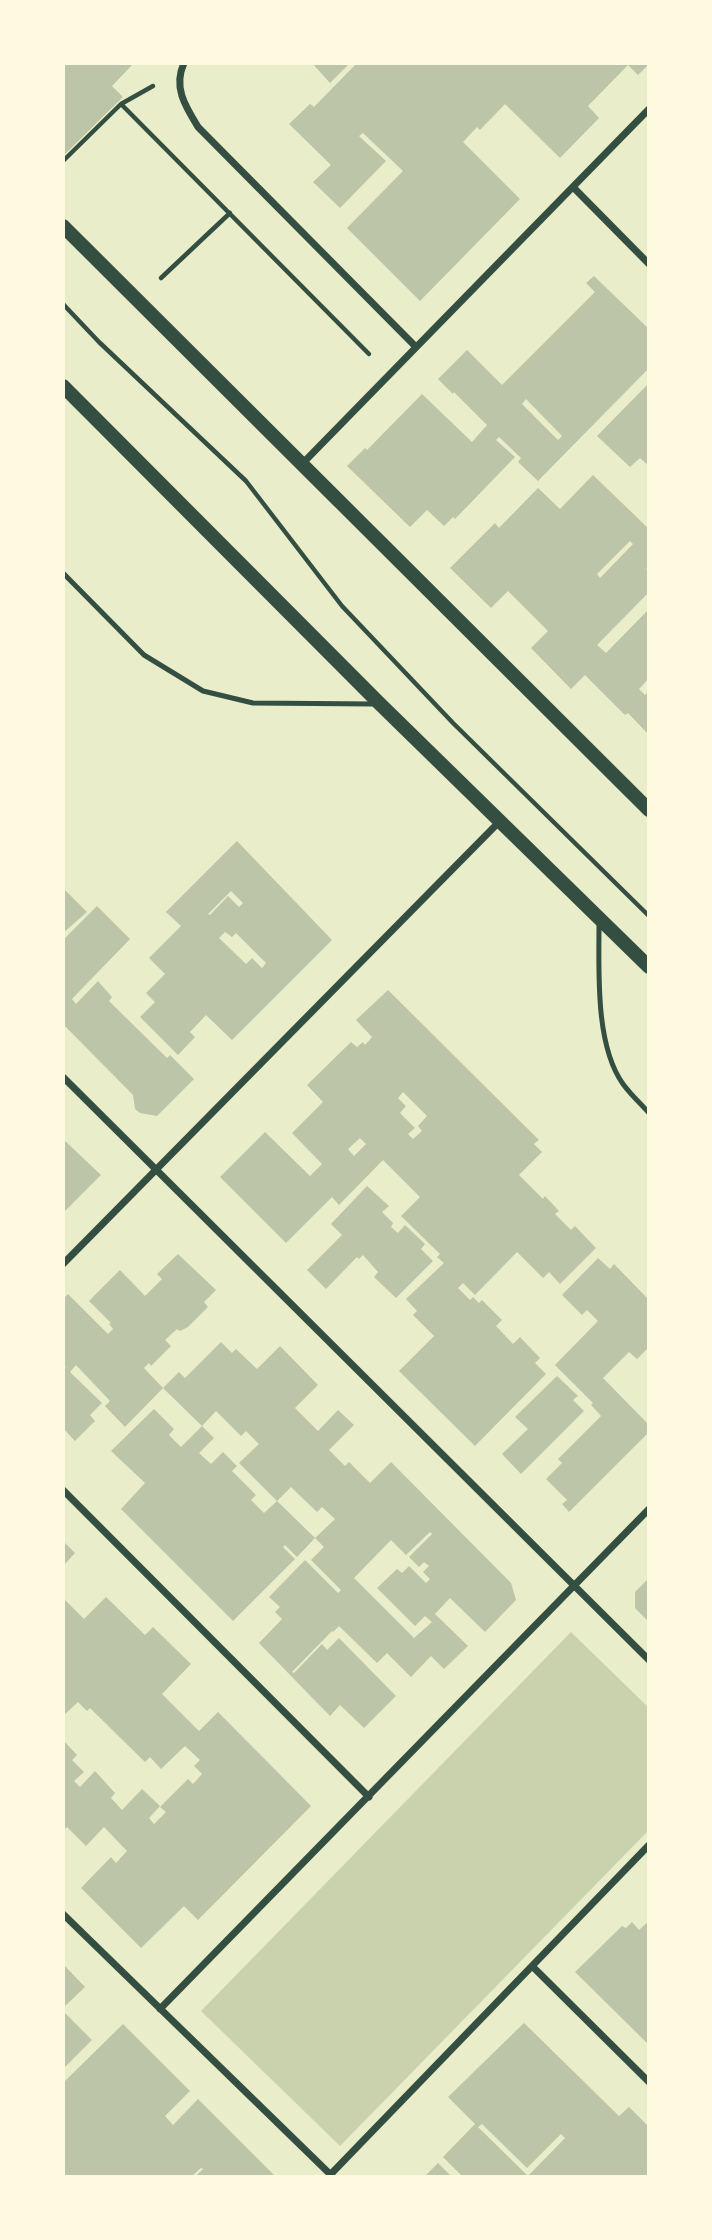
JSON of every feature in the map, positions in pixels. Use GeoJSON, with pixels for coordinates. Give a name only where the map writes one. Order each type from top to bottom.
{"type":"FeatureCollection","features":[{"type":"Feature","properties":{"kind":"main road"},"geometry":{"type":"LineString","coordinates":[[63,226],[649,810]]}},
{"type":"Feature","properties":{"kind":"main road"},"geometry":{"type":"LineString","coordinates":[[63,386],[380,704],[649,967]]}},
{"type":"Feature","properties":{"kind":"street"},"geometry":{"type":"LineString","coordinates":[[184,63],[179,89],[198,127],[416,347]]}},
{"type":"Feature","properties":{"kind":"street"},"geometry":{"type":"LineString","coordinates":[[302,464],[649,109]]}},
{"type":"Feature","properties":{"kind":"street"},"geometry":{"type":"LineString","coordinates":[[572,187],[649,264]]}},
{"type":"Feature","properties":{"kind":"street"},"geometry":{"type":"LineString","coordinates":[[63,1264],[500,820]]}},
{"type":"Feature","properties":{"kind":"street"},"geometry":{"type":"LineString","coordinates":[[63,1077],[649,1660]]}},
{"type":"Feature","properties":{"kind":"street"},"geometry":{"type":"LineString","coordinates":[[63,1490],[369,1797]]}},
{"type":"Feature","properties":{"kind":"street"},"geometry":{"type":"LineString","coordinates":[[160,2009],[649,1509]]}},
{"type":"Feature","properties":{"kind":"street"},"geometry":{"type":"LineString","coordinates":[[63,1914],[331,2176],[649,1845]]}},
{"type":"Feature","properties":{"kind":"street"},"geometry":{"type":"LineString","coordinates":[[532,1966],[649,2082]]}},
{"type":"Feature","properties":{"kind":"lane"},"geometry":{"type":"LineString","coordinates":[[63,573],[144,654],[203,691],[253,703],[380,704]]}},
{"type":"Feature","properties":{"kind":"lane"},"geometry":{"type":"LineString","coordinates":[[598,917],[600,1001],[607,1048],[622,1083],[649,1113]]}},
{"type":"Feature","properties":{"kind":"path"},"geometry":{"type":"LineString","coordinates":[[63,161],[121,104],[390,375]]}},
{"type":"Feature","properties":{"kind":"path"},"geometry":{"type":"LineString","coordinates":[[138,301],[230,213]]}},
{"type":"Feature","properties":{"kind":"path"},"geometry":{"type":"LineString","coordinates":[[63,304],[99,342],[246,481],[342,606],[453,723],[649,916]]}},
{"type":"Feature","properties":{"kind":"green space"},"geometry":{"type":"Polygon","coordinates":[[[571,1632],[649,1708],[649,1830],[340,2146],[201,2011],[571,1632]]]}},
{"type":"Feature","properties":{"kind":"building"},"geometry":{"type":"Polygon","coordinates":[[[63,63],[134,63],[112,86],[123,97],[63,156],[63,63]]]}},
{"type":"Feature","properties":{"kind":"building"},"geometry":{"type":"Polygon","coordinates":[[[312,63],[350,63],[330,83],[312,63]]]}},
{"type":"Feature","properties":{"kind":"building"},"geometry":{"type":"Polygon","coordinates":[[[357,63],[649,64],[638,75],[628,65],[588,106],[599,118],[560,158],[505,104],[480,130],[477,127],[463,142],[520,199],[420,301],[347,228],[403,171],[363,133],[359,136],[386,161],[340,208],[313,182],[331,165],[289,124],[310,104],[314,107],[357,63]]]}},
{"type":"Feature","properties":{"kind":"building"},"geometry":{"type":"Polygon","coordinates":[[[594,276],[649,329],[649,368],[538,481],[518,462],[521,458],[499,437],[496,440],[515,457],[455,519],[453,517],[444,526],[427,510],[410,527],[347,466],[365,448],[367,450],[422,394],[472,442],[487,425],[438,379],[467,350],[502,385],[595,292],[586,283],[594,276]],[[526,399],[522,404],[558,440],[562,436],[526,399]]]}},
{"type":"Feature","properties":{"kind":"building"},"geometry":{"type":"Polygon","coordinates":[[[649,383],[649,466],[640,458],[630,467],[597,436],[649,383]]]}},
{"type":"Feature","properties":{"kind":"building"},"geometry":{"type":"Polygon","coordinates":[[[593,475],[649,529],[649,567],[646,569],[649,572],[649,592],[597,645],[606,653],[649,609],[649,678],[639,689],[645,695],[649,691],[649,735],[585,675],[571,689],[531,648],[548,631],[508,591],[491,608],[450,568],[495,523],[499,528],[538,488],[560,509],[593,475]],[[630,541],[597,574],[600,578],[633,544],[630,541]]]}},
{"type":"Feature","properties":{"kind":"building"},"geometry":{"type":"Polygon","coordinates":[[[237,841],[332,940],[232,1040],[206,1015],[190,1032],[195,1037],[178,1055],[140,1017],[155,1002],[146,993],[165,974],[149,958],[181,926],[166,912],[237,841]],[[231,891],[208,914],[228,896],[239,907],[243,903],[231,891]],[[225,932],[219,938],[246,964],[252,958],[262,968],[266,963],[236,933],[232,937],[225,932]]]}},
{"type":"Feature","properties":{"kind":"building"},"geometry":{"type":"Polygon","coordinates":[[[63,888],[87,912],[63,933],[63,888]]]}},
{"type":"Feature","properties":{"kind":"building"},"geometry":{"type":"Polygon","coordinates":[[[97,906],[130,939],[72,999],[76,1004],[98,981],[112,997],[109,1001],[167,1058],[170,1055],[194,1079],[157,1116],[140,1113],[135,1109],[133,1095],[63,1024],[63,940],[97,906]]]}},
{"type":"Feature","properties":{"kind":"building"},"geometry":{"type":"Polygon","coordinates":[[[388,990],[539,1140],[534,1144],[542,1152],[519,1175],[543,1199],[545,1196],[559,1211],[555,1214],[571,1230],[575,1226],[596,1248],[560,1284],[549,1272],[543,1278],[517,1252],[475,1295],[463,1283],[458,1288],[470,1300],[473,1297],[479,1303],[482,1300],[502,1320],[496,1326],[513,1344],[520,1337],[540,1358],[535,1363],[546,1374],[475,1446],[399,1371],[434,1336],[413,1315],[417,1311],[406,1299],[444,1263],[437,1257],[440,1254],[401,1216],[420,1197],[383,1160],[339,1205],[332,1197],[286,1243],[220,1177],[265,1132],[310,1176],[322,1164],[292,1133],[323,1102],[307,1085],[351,1042],[357,1047],[363,1042],[365,1045],[372,1037],[356,1020],[388,990]],[[403,1092],[398,1098],[406,1106],[400,1113],[415,1128],[408,1134],[413,1139],[422,1131],[418,1126],[427,1116],[403,1092]],[[360,1138],[348,1149],[354,1156],[366,1144],[360,1138]]]}},
{"type":"Feature","properties":{"kind":"building"},"geometry":{"type":"Polygon","coordinates":[[[63,1139],[101,1175],[63,1213],[63,1139]]]}},
{"type":"Feature","properties":{"kind":"building"},"geometry":{"type":"Polygon","coordinates":[[[367,1186],[389,1206],[382,1212],[393,1223],[391,1227],[398,1233],[405,1225],[425,1244],[421,1249],[433,1261],[396,1298],[374,1277],[378,1272],[363,1255],[359,1259],[357,1257],[326,1289],[307,1270],[342,1235],[331,1224],[367,1186]]]}},
{"type":"Feature","properties":{"kind":"building"},"geometry":{"type":"Polygon","coordinates":[[[178,1254],[216,1290],[204,1302],[208,1307],[188,1327],[180,1331],[177,1329],[165,1340],[171,1346],[151,1366],[149,1363],[144,1368],[163,1388],[125,1427],[105,1406],[110,1401],[76,1365],[70,1372],[102,1403],[90,1415],[95,1421],[75,1441],[63,1428],[63,1370],[66,1367],[63,1365],[63,1299],[68,1294],[108,1334],[113,1329],[109,1324],[111,1323],[89,1301],[120,1270],[145,1296],[162,1279],[157,1274],[178,1254]]]}},
{"type":"Feature","properties":{"kind":"building"},"geometry":{"type":"Polygon","coordinates":[[[598,1258],[610,1269],[614,1264],[649,1300],[649,1347],[637,1359],[629,1352],[603,1378],[649,1425],[649,1432],[569,1512],[562,1504],[567,1500],[546,1479],[562,1463],[558,1459],[601,1416],[591,1405],[593,1403],[555,1365],[598,1321],[587,1310],[582,1315],[562,1295],[598,1258]]]}},
{"type":"Feature","properties":{"kind":"building"},"geometry":{"type":"Polygon","coordinates":[[[221,1342],[232,1353],[236,1349],[257,1369],[280,1346],[318,1385],[295,1408],[318,1431],[338,1410],[354,1425],[329,1450],[345,1466],[349,1462],[370,1483],[391,1462],[511,1583],[516,1600],[485,1632],[450,1598],[435,1614],[468,1646],[444,1669],[431,1656],[411,1677],[387,1653],[377,1663],[339,1626],[292,1672],[322,1644],[327,1650],[339,1638],[396,1696],[364,1728],[340,1705],[330,1716],[259,1643],[282,1619],[275,1612],[280,1607],[269,1597],[305,1560],[338,1593],[341,1590],[311,1560],[324,1547],[315,1538],[335,1519],[322,1507],[317,1512],[291,1487],[277,1501],[239,1463],[259,1444],[246,1431],[241,1436],[216,1411],[202,1426],[163,1388],[179,1372],[185,1378],[221,1342]],[[430,1532],[406,1555],[391,1540],[354,1578],[414,1638],[432,1622],[425,1616],[415,1626],[377,1588],[397,1569],[402,1573],[409,1566],[426,1583],[430,1579],[423,1572],[429,1566],[424,1562],[419,1567],[409,1557],[432,1534],[430,1532]]]}},
{"type":"Feature","properties":{"kind":"building"},"geometry":{"type":"Polygon","coordinates":[[[557,1376],[578,1396],[573,1400],[584,1411],[521,1474],[502,1454],[528,1429],[515,1417],[557,1376]]]}},
{"type":"Feature","properties":{"kind":"building"},"geometry":{"type":"Polygon","coordinates":[[[154,1409],[174,1429],[169,1435],[181,1447],[202,1426],[214,1438],[199,1453],[211,1464],[223,1452],[237,1466],[232,1471],[256,1495],[251,1500],[264,1513],[277,1501],[315,1538],[297,1557],[285,1545],[283,1547],[295,1559],[233,1621],[121,1509],[145,1483],[111,1451],[154,1409]]]}},
{"type":"Feature","properties":{"kind":"building"},"geometry":{"type":"Polygon","coordinates":[[[63,1541],[75,1553],[63,1566],[63,1541]]]}},
{"type":"Feature","properties":{"kind":"building"},"geometry":{"type":"Polygon","coordinates":[[[649,1578],[649,1622],[635,1608],[635,1592],[649,1578]]]}},
{"type":"Feature","properties":{"kind":"building"},"geometry":{"type":"Polygon","coordinates":[[[106,1597],[145,1635],[153,1627],[191,1664],[162,1694],[199,1731],[218,1712],[311,1806],[198,1920],[184,1906],[141,1948],[81,1888],[111,1857],[116,1863],[127,1851],[104,1827],[86,1846],[67,1827],[63,1831],[63,1740],[77,1755],[72,1760],[84,1772],[74,1781],[80,1787],[95,1771],[115,1793],[111,1798],[122,1810],[142,1789],[160,1806],[149,1818],[154,1824],[166,1812],[160,1807],[188,1779],[193,1784],[202,1774],[194,1766],[200,1760],[185,1746],[161,1769],[150,1757],[145,1762],[90,1708],[87,1711],[78,1702],[63,1716],[63,1598],[84,1619],[106,1597]]]}},
{"type":"Feature","properties":{"kind":"building"},"geometry":{"type":"Polygon","coordinates":[[[649,1921],[649,2045],[575,1972],[622,1926],[626,1928],[632,1922],[639,1930],[649,1921]]]}},
{"type":"Feature","properties":{"kind":"building"},"geometry":{"type":"Polygon","coordinates":[[[63,1964],[85,1987],[63,2008],[63,1964]]]}},
{"type":"Feature","properties":{"kind":"building"},"geometry":{"type":"Polygon","coordinates":[[[63,2011],[92,2040],[63,2069],[63,2011]]]}},
{"type":"Feature","properties":{"kind":"building"},"geometry":{"type":"Polygon","coordinates":[[[524,2023],[619,2116],[629,2107],[649,2127],[649,2177],[463,2177],[443,2157],[475,2124],[448,2097],[524,2023]],[[482,2124],[478,2127],[528,2176],[565,2138],[561,2134],[527,2168],[482,2124]]]}},
{"type":"Feature","properties":{"kind":"building"},"geometry":{"type":"Polygon","coordinates":[[[123,2024],[190,2091],[165,2116],[173,2125],[198,2099],[276,2177],[195,2177],[203,2169],[201,2168],[191,2177],[63,2177],[63,2083],[123,2024]]]}},
{"type":"Feature","properties":{"kind":"building"},"geometry":{"type":"Polygon","coordinates":[[[438,2163],[452,2177],[424,2177],[438,2163]]]}}]}
